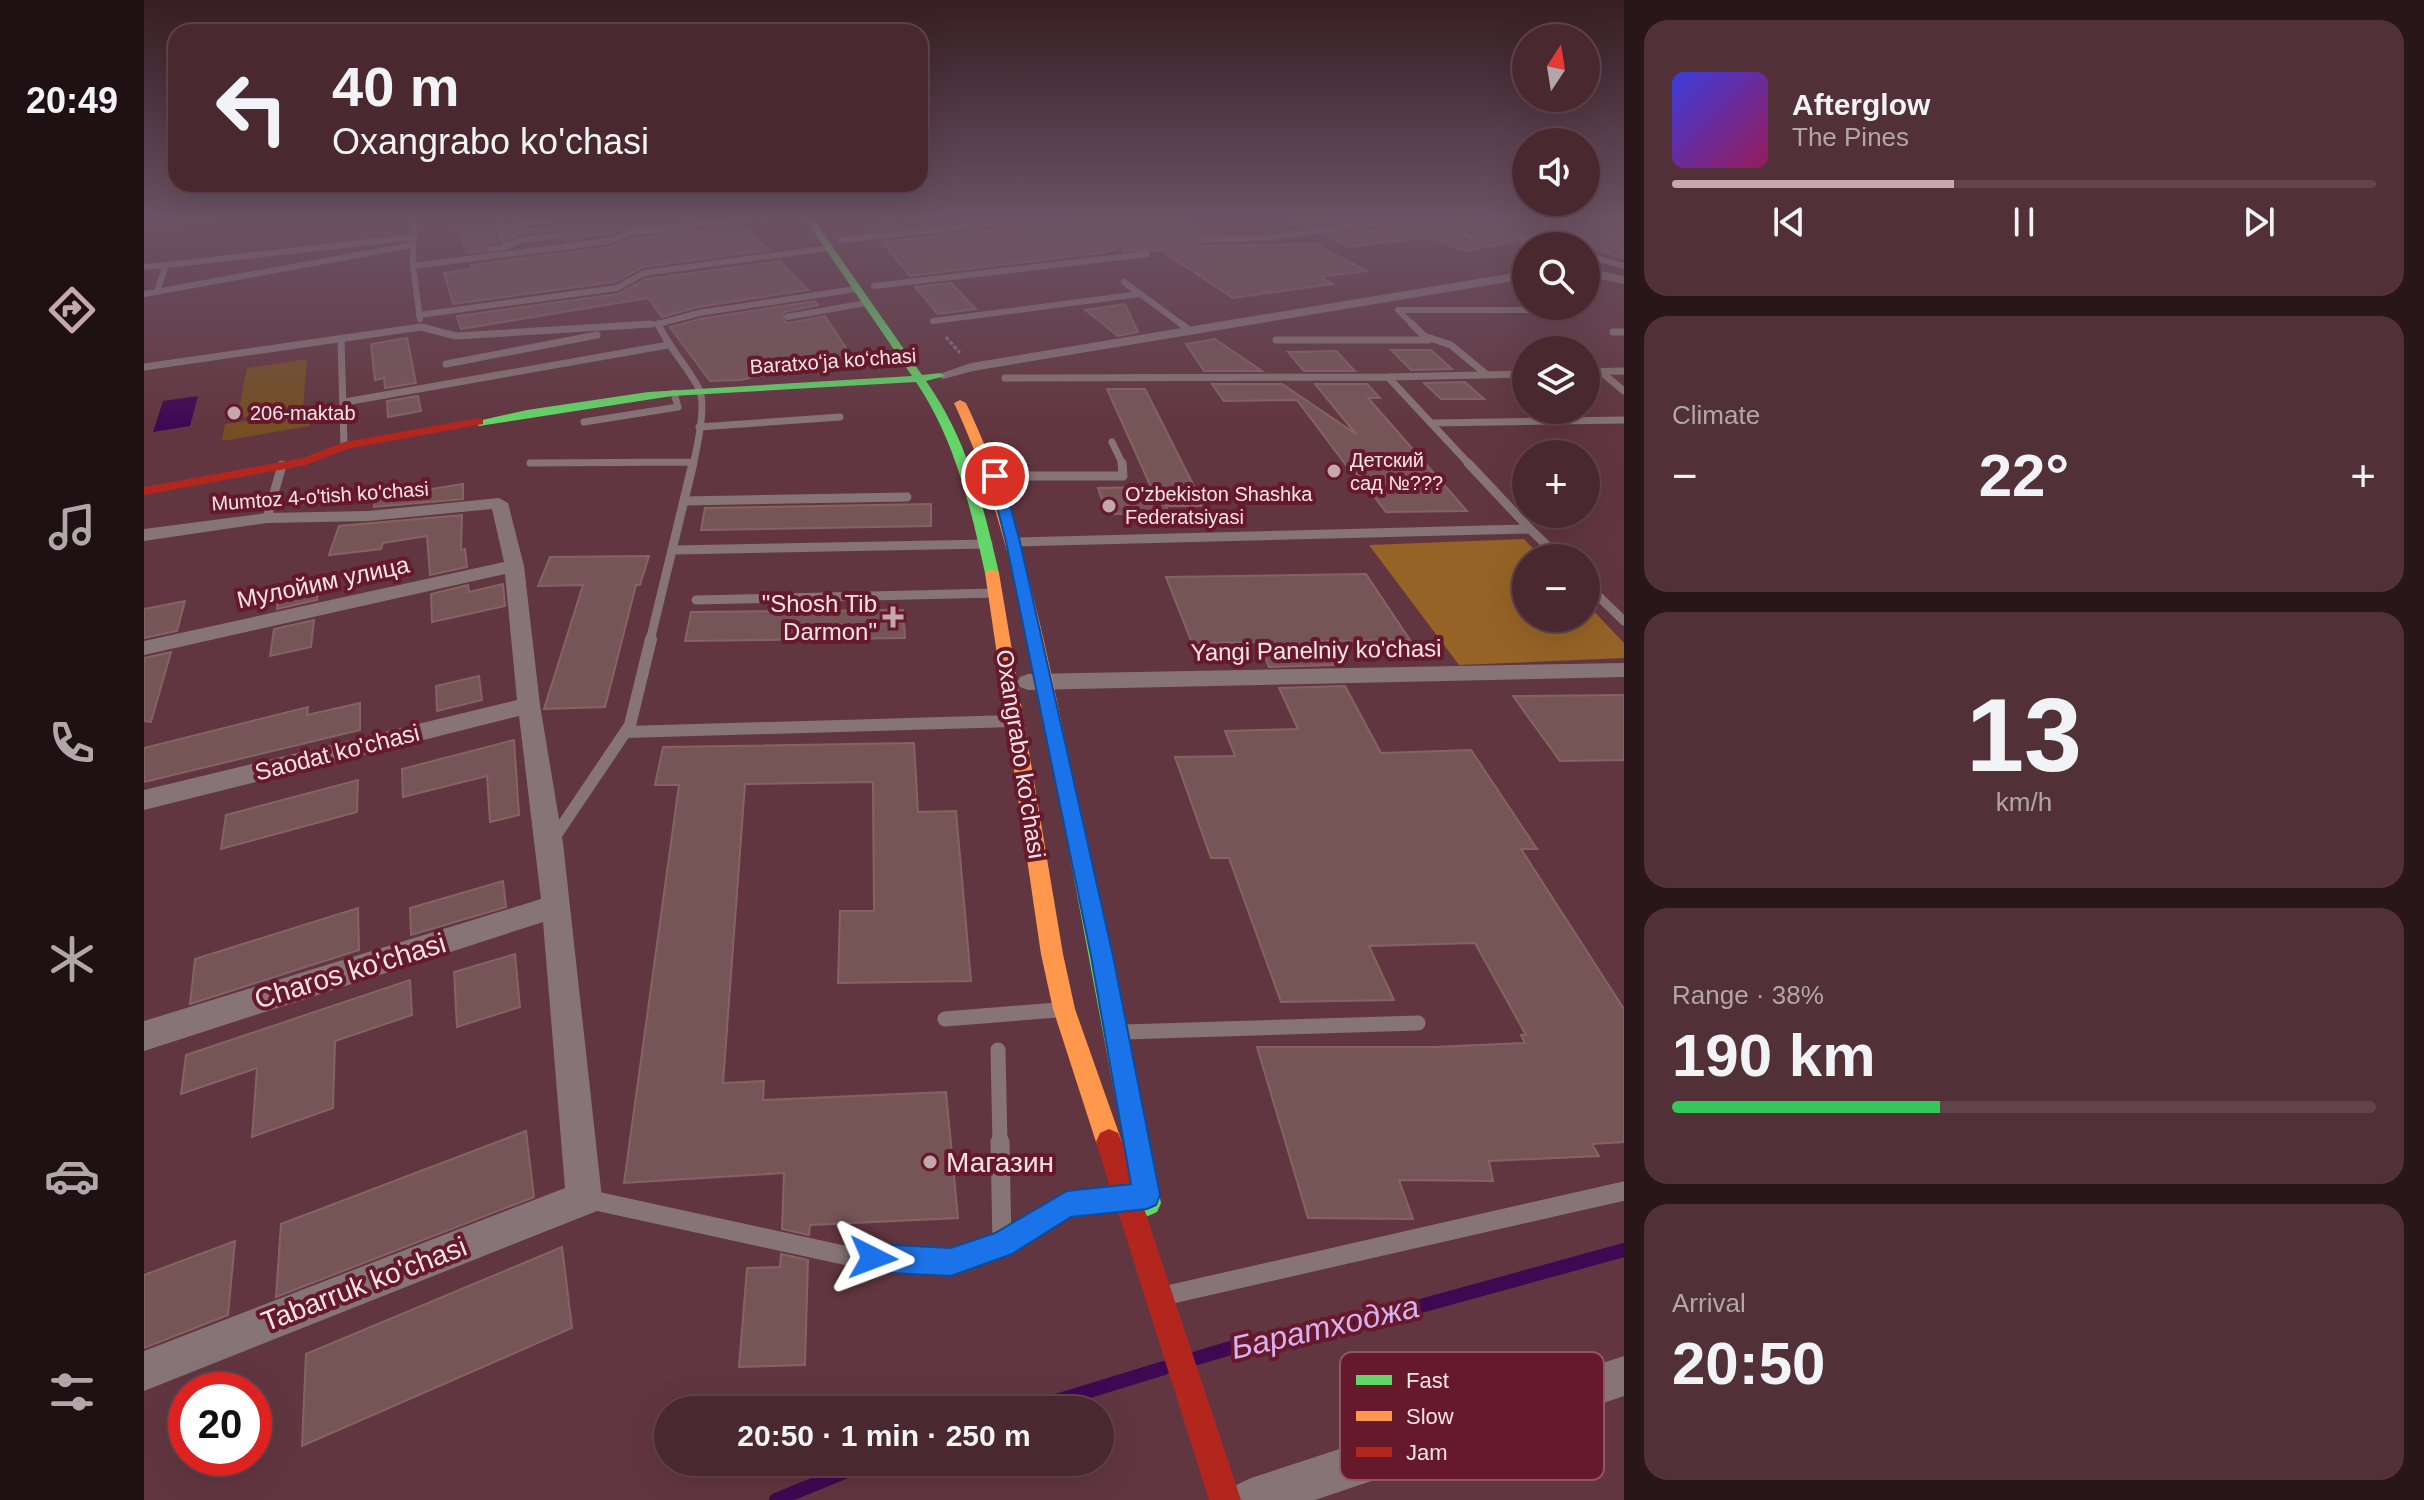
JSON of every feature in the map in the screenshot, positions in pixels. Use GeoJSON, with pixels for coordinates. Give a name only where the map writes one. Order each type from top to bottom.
{"type":"FeatureCollection","features":[{"type":"Feature","properties":{"kind":"main road","name":"Oxangrabo ko'chasi"},"geometry":{"type":"LineString","coordinates":[[861,286],[921,378],[956,444],[974,492],[988,544],[1052,954],[1064,1009],[1170,1323],[1225,1500]]}},
{"type":"Feature","properties":{"kind":"main road","name":"Oxangrabo ko'chasi"},"geometry":{"type":"LineString","coordinates":[[865,293],[907,329]]}},
{"type":"Feature","properties":{"kind":"main road","name":"Oxangrabo ko'chasi"},"geometry":{"type":"LineString","coordinates":[[939,370],[978,435],[995,476],[1013,542],[1116,1033],[1170,1323]]}},
{"type":"Feature","properties":{"kind":"main road","name":"Baratxoʻja koʻchasi"},"geometry":{"type":"LineString","coordinates":[[144,491],[314,458],[344,446],[490,419],[674,393],[921,378],[939,370]]}},
{"type":"Feature","properties":{"kind":"street","name":"Baratxoʻja koʻchasi"},"geometry":{"type":"LineString","coordinates":[[939,370],[1460,286]]}},
{"type":"Feature","properties":{"kind":"street","name":"Mumtoz 4-o'tish ko'chasi"},"geometry":{"type":"LineString","coordinates":[[144,535],[267,518],[368,516],[499,503],[514,566]]}},
{"type":"Feature","properties":{"kind":"street","name":"Мулойим улица"},"geometry":{"type":"LineString","coordinates":[[144,648],[514,566]]}},
{"type":"Feature","properties":{"kind":"street"},"geometry":{"type":"LineString","coordinates":[[514,566],[529,705],[557,906],[584,1198]]}},
{"type":"Feature","properties":{"kind":"street","name":"Yangi Panelniy ko'chasi"},"geometry":{"type":"LineString","coordinates":[[1010,682],[1624,670]]}},
{"type":"Feature","properties":{"kind":"street","name":"Saodat ko'chasi"},"geometry":{"type":"LineString","coordinates":[[144,800],[529,705]]}},
{"type":"Feature","properties":{"kind":"street","name":"Charos ko'chasi"},"geometry":{"type":"LineString","coordinates":[[144,1036],[557,906]]}},
{"type":"Feature","properties":{"kind":"street","name":"Tabarruk ko'chasi"},"geometry":{"type":"LineString","coordinates":[[144,1371],[584,1198]]}},
{"type":"Feature","properties":{"kind":"street"},"geometry":{"type":"LineString","coordinates":[[1604,1383],[1624,1376]]}},
{"type":"Feature","properties":{"kind":"street"},"geometry":{"type":"LineString","coordinates":[[1251,1500],[1340,1470]]}},
{"type":"Feature","properties":{"kind":"lane"},"geometry":{"type":"LineString","coordinates":[[157,292],[159,286]]}},
{"type":"Feature","properties":{"kind":"lane"},"geometry":{"type":"LineString","coordinates":[[144,294],[190,286]]}},
{"type":"Feature","properties":{"kind":"lane"},"geometry":{"type":"LineString","coordinates":[[416,286],[421,327]]}},
{"type":"Feature","properties":{"kind":"lane"},"geometry":{"type":"LineString","coordinates":[[419,315],[621,286]]}},
{"type":"Feature","properties":{"kind":"lane"},"geometry":{"type":"LineString","coordinates":[[144,367],[421,327],[456,336],[658,324],[699,313],[916,286]]}},
{"type":"Feature","properties":{"kind":"lane"},"geometry":{"type":"LineString","coordinates":[[1129,286],[1190,331]]}},
{"type":"Feature","properties":{"kind":"lane"},"geometry":{"type":"LineString","coordinates":[[787,317],[865,293]]}},
{"type":"Feature","properties":{"kind":"lane"},"geometry":{"type":"LineString","coordinates":[[933,321],[1140,294]]}},
{"type":"Feature","properties":{"kind":"lane"},"geometry":{"type":"LineString","coordinates":[[1487,375],[1451,345],[1424,336],[1398,310],[1512,310]]}},
{"type":"Feature","properties":{"kind":"lane"},"geometry":{"type":"LineString","coordinates":[[550,843],[626,732],[674,550],[693,462],[701,392],[668,345],[658,324]]}},
{"type":"Feature","properties":{"kind":"lane"},"geometry":{"type":"LineString","coordinates":[[446,364],[561,344],[581,337],[626,332],[624,326]]}},
{"type":"Feature","properties":{"kind":"lane"},"geometry":{"type":"LineString","coordinates":[[1613,332],[1624,332]]}},
{"type":"Feature","properties":{"kind":"lane"},"geometry":{"type":"LineString","coordinates":[[341,339],[344,446]]}},
{"type":"Feature","properties":{"kind":"lane"},"geometry":{"type":"LineString","coordinates":[[1276,340],[1432,339]]}},
{"type":"Feature","properties":{"kind":"lane"},"geometry":{"type":"LineString","coordinates":[[345,402],[668,345]]}},
{"type":"Feature","properties":{"kind":"lane"},"geometry":{"type":"LineString","coordinates":[[1600,371],[1624,371]]}},
{"type":"Feature","properties":{"kind":"lane"},"geometry":{"type":"LineString","coordinates":[[1600,371],[1624,391]]}},
{"type":"Feature","properties":{"kind":"lane"},"geometry":{"type":"LineString","coordinates":[[1005,378],[1512,374]]}},
{"type":"Feature","properties":{"kind":"lane"},"geometry":{"type":"LineString","coordinates":[[1388,377],[1546,544]]}},
{"type":"Feature","properties":{"kind":"lane"},"geometry":{"type":"LineString","coordinates":[[584,422],[678,407],[674,393]]}},
{"type":"Feature","properties":{"kind":"lane"},"geometry":{"type":"LineString","coordinates":[[699,427],[840,417]]}},
{"type":"Feature","properties":{"kind":"lane"},"geometry":{"type":"LineString","coordinates":[[1433,423],[1624,420]]}},
{"type":"Feature","properties":{"kind":"lane"},"geometry":{"type":"LineString","coordinates":[[995,476],[1123,476],[1124,467],[1112,442]]}},
{"type":"Feature","properties":{"kind":"lane"},"geometry":{"type":"LineString","coordinates":[[530,463],[693,462]]}},
{"type":"Feature","properties":{"kind":"lane"},"geometry":{"type":"LineString","coordinates":[[267,518],[282,465]]}},
{"type":"Feature","properties":{"kind":"lane"},"geometry":{"type":"LineString","coordinates":[[684,501],[907,497]]}},
{"type":"Feature","properties":{"kind":"lane"},"geometry":{"type":"LineString","coordinates":[[1013,542],[1530,529]]}},
{"type":"Feature","properties":{"kind":"lane"},"geometry":{"type":"LineString","coordinates":[[674,550],[988,544]]}},
{"type":"Feature","properties":{"kind":"lane"},"geometry":{"type":"LineString","coordinates":[[696,600],[996,593]]}},
{"type":"Feature","properties":{"kind":"lane"},"geometry":{"type":"LineString","coordinates":[[1600,598],[1624,621]]}},
{"type":"Feature","properties":{"kind":"lane"},"geometry":{"type":"LineString","coordinates":[[626,732],[1016,721]]}},
{"type":"Feature","properties":{"kind":"lane"},"geometry":{"type":"LineString","coordinates":[[945,1019],[1064,1009]]}},
{"type":"Feature","properties":{"kind":"lane"},"geometry":{"type":"LineString","coordinates":[[1116,1033],[1418,1023]]}},
{"type":"Feature","properties":{"kind":"lane"},"geometry":{"type":"LineString","coordinates":[[998,1050],[1002,1244]]}},
{"type":"Feature","properties":{"kind":"lane"},"geometry":{"type":"LineString","coordinates":[[1165,1296],[1624,1191]]}},
{"type":"Feature","properties":{"kind":"lane"},"geometry":{"type":"LineString","coordinates":[[584,1198],[848,1256],[951,1262],[1002,1244],[1067,1204],[1147,1195]]}},
{"type":"Feature","properties":{"kind":"path"},"geometry":{"type":"LineString","coordinates":[[933,321],[971,367]]}},
{"type":"Feature","properties":{"kind":"shaded area"},"geometry":{"type":"Polygon","coordinates":[[[307,359],[303,407],[237,418],[247,368],[307,359]]]}},
{"type":"Feature","properties":{"kind":"shaded area"},"geometry":{"type":"Polygon","coordinates":[[[198,396],[190,426],[153,432],[163,401],[198,396]]]}},
{"type":"Feature","properties":{"kind":"shaded area"},"geometry":{"type":"Polygon","coordinates":[[[312,410],[310,426],[222,441],[225,424],[312,410]]]}},
{"type":"Feature","properties":{"kind":"shaded area"},"geometry":{"type":"Polygon","coordinates":[[[1524,539],[1529,544],[1512,544],[1512,632],[1600,632],[1600,618],[1624,643],[1624,658],[1459,665],[1369,545],[1524,539]]]}},
{"type":"Feature","properties":{"kind":"building"},"geometry":{"type":"Polygon","coordinates":[[[448,286],[586,286],[453,304],[448,286]]]}},
{"type":"Feature","properties":{"kind":"building"},"geometry":{"type":"Polygon","coordinates":[[[633,286],[804,286],[808,290],[698,307],[662,317],[648,298],[461,329],[457,316],[618,294],[633,286]]]}},
{"type":"Feature","properties":{"kind":"building"},"geometry":{"type":"Polygon","coordinates":[[[954,286],[976,309],[938,314],[915,287],[954,286]]]}},
{"type":"Feature","properties":{"kind":"building"},"geometry":{"type":"Polygon","coordinates":[[[1215,286],[1319,286],[1233,298],[1215,286]]]}},
{"type":"Feature","properties":{"kind":"building"},"geometry":{"type":"Polygon","coordinates":[[[815,301],[818,305],[784,312],[782,320],[788,323],[825,316],[852,357],[740,380],[710,381],[670,327],[700,319],[815,301]]]}},
{"type":"Feature","properties":{"kind":"building"},"geometry":{"type":"Polygon","coordinates":[[[1125,304],[1138,332],[1118,336],[1085,310],[1125,304]]]}},
{"type":"Feature","properties":{"kind":"building"},"geometry":{"type":"Polygon","coordinates":[[[407,338],[416,383],[385,388],[384,378],[375,380],[371,344],[407,338]]]}},
{"type":"Feature","properties":{"kind":"building"},"geometry":{"type":"Polygon","coordinates":[[[1215,339],[1262,371],[1204,371],[1186,344],[1215,339]]]}},
{"type":"Feature","properties":{"kind":"building"},"geometry":{"type":"Polygon","coordinates":[[[1391,350],[1431,350],[1452,369],[1411,370],[1391,350]]]}},
{"type":"Feature","properties":{"kind":"building"},"geometry":{"type":"Polygon","coordinates":[[[1336,351],[1355,371],[1304,371],[1288,352],[1336,351]]]}},
{"type":"Feature","properties":{"kind":"building"},"geometry":{"type":"Polygon","coordinates":[[[1465,382],[1484,399],[1441,399],[1424,383],[1465,382]]]}},
{"type":"Feature","properties":{"kind":"building"},"geometry":{"type":"Polygon","coordinates":[[[1212,384],[1282,384],[1356,434],[1315,384],[1367,384],[1380,398],[1368,398],[1467,511],[1386,512],[1297,400],[1224,401],[1212,384]]]}},
{"type":"Feature","properties":{"kind":"building"},"geometry":{"type":"Polygon","coordinates":[[[1107,389],[1145,389],[1204,506],[1166,506],[1168,513],[1107,514],[1098,488],[1151,487],[1107,389]]]}},
{"type":"Feature","properties":{"kind":"building"},"geometry":{"type":"Polygon","coordinates":[[[418,396],[421,411],[388,417],[387,401],[418,396]]]}},
{"type":"Feature","properties":{"kind":"building"},"geometry":{"type":"Polygon","coordinates":[[[463,484],[463,499],[374,507],[375,498],[463,484]]]}},
{"type":"Feature","properties":{"kind":"building"},"geometry":{"type":"Polygon","coordinates":[[[931,504],[931,526],[701,530],[705,508],[931,504]]]}},
{"type":"Feature","properties":{"kind":"building"},"geometry":{"type":"Polygon","coordinates":[[[462,515],[461,550],[465,549],[467,567],[430,575],[427,536],[383,543],[381,549],[329,555],[339,526],[462,515]]]}},
{"type":"Feature","properties":{"kind":"building"},"geometry":{"type":"Polygon","coordinates":[[[649,556],[640,585],[636,585],[605,707],[544,709],[583,585],[538,586],[550,557],[649,556]]]}},
{"type":"Feature","properties":{"kind":"building"},"geometry":{"type":"Polygon","coordinates":[[[1366,574],[1410,640],[1321,641],[1334,665],[1269,667],[1258,642],[1192,643],[1166,577],[1366,574]]]}},
{"type":"Feature","properties":{"kind":"building"},"geometry":{"type":"Polygon","coordinates":[[[319,580],[317,600],[277,609],[280,587],[319,580]]]}},
{"type":"Feature","properties":{"kind":"building"},"geometry":{"type":"Polygon","coordinates":[[[503,584],[505,606],[432,622],[431,594],[468,585],[469,592],[503,584]]]}},
{"type":"Feature","properties":{"kind":"building"},"geometry":{"type":"Polygon","coordinates":[[[185,601],[177,631],[144,638],[144,609],[185,601]]]}},
{"type":"Feature","properties":{"kind":"building"},"geometry":{"type":"Polygon","coordinates":[[[903,610],[905,638],[685,641],[691,612],[903,610]]]}},
{"type":"Feature","properties":{"kind":"building"},"geometry":{"type":"Polygon","coordinates":[[[314,620],[311,647],[270,656],[274,629],[314,620]]]}},
{"type":"Feature","properties":{"kind":"building"},"geometry":{"type":"Polygon","coordinates":[[[171,652],[151,722],[144,721],[144,658],[171,652]]]}},
{"type":"Feature","properties":{"kind":"building"},"geometry":{"type":"Polygon","coordinates":[[[479,676],[482,700],[437,711],[436,686],[479,676]]]}},
{"type":"Feature","properties":{"kind":"building"},"geometry":{"type":"Polygon","coordinates":[[[1345,686],[1381,753],[1471,750],[1537,849],[1521,849],[1624,1009],[1624,1142],[1592,1144],[1599,1156],[1489,1161],[1493,1181],[1399,1180],[1413,1219],[1308,1218],[1257,1047],[1433,1047],[1525,1043],[1521,1035],[1526,1035],[1475,943],[1369,946],[1394,1000],[1281,1002],[1229,858],[1211,858],[1175,757],[1235,756],[1225,731],[1298,729],[1279,688],[1345,686]]]}},
{"type":"Feature","properties":{"kind":"building"},"geometry":{"type":"Polygon","coordinates":[[[1624,695],[1624,760],[1560,761],[1513,696],[1624,695]]]}},
{"type":"Feature","properties":{"kind":"building"},"geometry":{"type":"Polygon","coordinates":[[[360,703],[360,730],[144,782],[144,748],[308,707],[307,715],[360,703]]]}},
{"type":"Feature","properties":{"kind":"building"},"geometry":{"type":"Polygon","coordinates":[[[514,740],[519,815],[490,822],[487,776],[403,797],[402,769],[514,740]]]}},
{"type":"Feature","properties":{"kind":"building"},"geometry":{"type":"Polygon","coordinates":[[[914,743],[918,812],[956,811],[971,981],[838,983],[840,911],[874,911],[873,782],[745,784],[723,1083],[764,1081],[763,1100],[946,1092],[958,1218],[810,1225],[809,1235],[782,1229],[784,1173],[624,1183],[679,785],[655,785],[663,747],[914,743]]]}},
{"type":"Feature","properties":{"kind":"building"},"geometry":{"type":"Polygon","coordinates":[[[358,780],[357,812],[221,849],[226,815],[358,780]]]}},
{"type":"Feature","properties":{"kind":"building"},"geometry":{"type":"Polygon","coordinates":[[[503,881],[506,907],[411,935],[410,908],[503,881]]]}},
{"type":"Feature","properties":{"kind":"building"},"geometry":{"type":"Polygon","coordinates":[[[358,908],[359,950],[190,1004],[195,959],[358,908]]]}},
{"type":"Feature","properties":{"kind":"building"},"geometry":{"type":"Polygon","coordinates":[[[515,954],[520,1007],[457,1027],[454,972],[515,954]]]}},
{"type":"Feature","properties":{"kind":"building"},"geometry":{"type":"Polygon","coordinates":[[[410,980],[412,1015],[335,1041],[333,1108],[252,1137],[257,1068],[181,1094],[186,1055],[410,980]]]}},
{"type":"Feature","properties":{"kind":"building"},"geometry":{"type":"Polygon","coordinates":[[[526,1131],[534,1197],[276,1297],[281,1224],[526,1131]]]}},
{"type":"Feature","properties":{"kind":"building"},"geometry":{"type":"Polygon","coordinates":[[[235,1241],[228,1315],[144,1348],[144,1275],[235,1241]]]}},
{"type":"Feature","properties":{"kind":"building"},"geometry":{"type":"Polygon","coordinates":[[[562,1247],[572,1328],[302,1446],[306,1354],[562,1247]]]}},
{"type":"Feature","properties":{"kind":"building"},"geometry":{"type":"Polygon","coordinates":[[[781,1254],[808,1260],[805,1365],[739,1367],[747,1268],[780,1267],[781,1254]]]}},
{"type":"Feature","properties":{"kind":"waterway","name":"Баратходжа"},"geometry":{"type":"LineString","coordinates":[[1197,1358],[1244,1344],[1417,1307],[1624,1250]]}},
{"type":"Feature","properties":{"kind":"waterway","name":"Баратходжа"},"geometry":{"type":"LineString","coordinates":[[1073,1396],[1164,1368]]}},
{"type":"Feature","properties":{"kind":"waterway","name":"Баратходжа"},"geometry":{"type":"LineString","coordinates":[[776,1500],[835,1476]]}},
{"type":"Feature","properties":{"kind":"traffic: fast"},"geometry":{"type":"LineString","coordinates":[[855,286],[935,402],[956,444],[974,492],[992,573]]}},
{"type":"Feature","properties":{"kind":"traffic: fast"},"geometry":{"type":"LineString","coordinates":[[479,422],[672,393],[940,376]]}},
{"type":"Feature","properties":{"kind":"traffic: fast"},"geometry":{"type":"LineString","coordinates":[[1067,793],[1148,1203]]}},
{"type":"Feature","properties":{"kind":"traffic: slow"},"geometry":{"type":"LineString","coordinates":[[960,403],[982,449],[1014,545],[1027,594],[1067,793]]}},
{"type":"Feature","properties":{"kind":"traffic: slow"},"geometry":{"type":"LineString","coordinates":[[992,573],[1052,954],[1064,1009],[1109,1142]]}},
{"type":"Feature","properties":{"kind":"traffic: jam"},"geometry":{"type":"LineString","coordinates":[[144,491],[306,461],[344,446],[479,422]]}},
{"type":"Feature","properties":{"kind":"traffic: jam"},"geometry":{"type":"LineString","coordinates":[[1109,1142],[1225,1500]]}},
{"type":"Feature","properties":{"kind":"place","name":"206-maktab"},"geometry":{"type":"Point","coordinates":[234,413]}},
{"type":"Feature","properties":{"kind":"place","name":"Детский сад №???"},"geometry":{"type":"Point","coordinates":[1334,471]}},
{"type":"Feature","properties":{"kind":"place","name":"O'zbekiston Shashka Federatsiyasi"},"geometry":{"type":"Point","coordinates":[1109,506]}},
{"type":"Feature","properties":{"kind":"place","name":"\"Shosh Tib Darmon\""},"geometry":{"type":"Point","coordinates":[893,617]}},
{"type":"Feature","properties":{"kind":"place","name":"Магазин"},"geometry":{"type":"Point","coordinates":[930,1162]}},
{"type":"Feature","properties":{"kind":"route"},"geometry":{"type":"LineString","coordinates":[[873,1258],[951,1262],[1002,1244],[1067,1204],[1147,1195],[1102,956],[1013,542],[995,476]]}}]}
